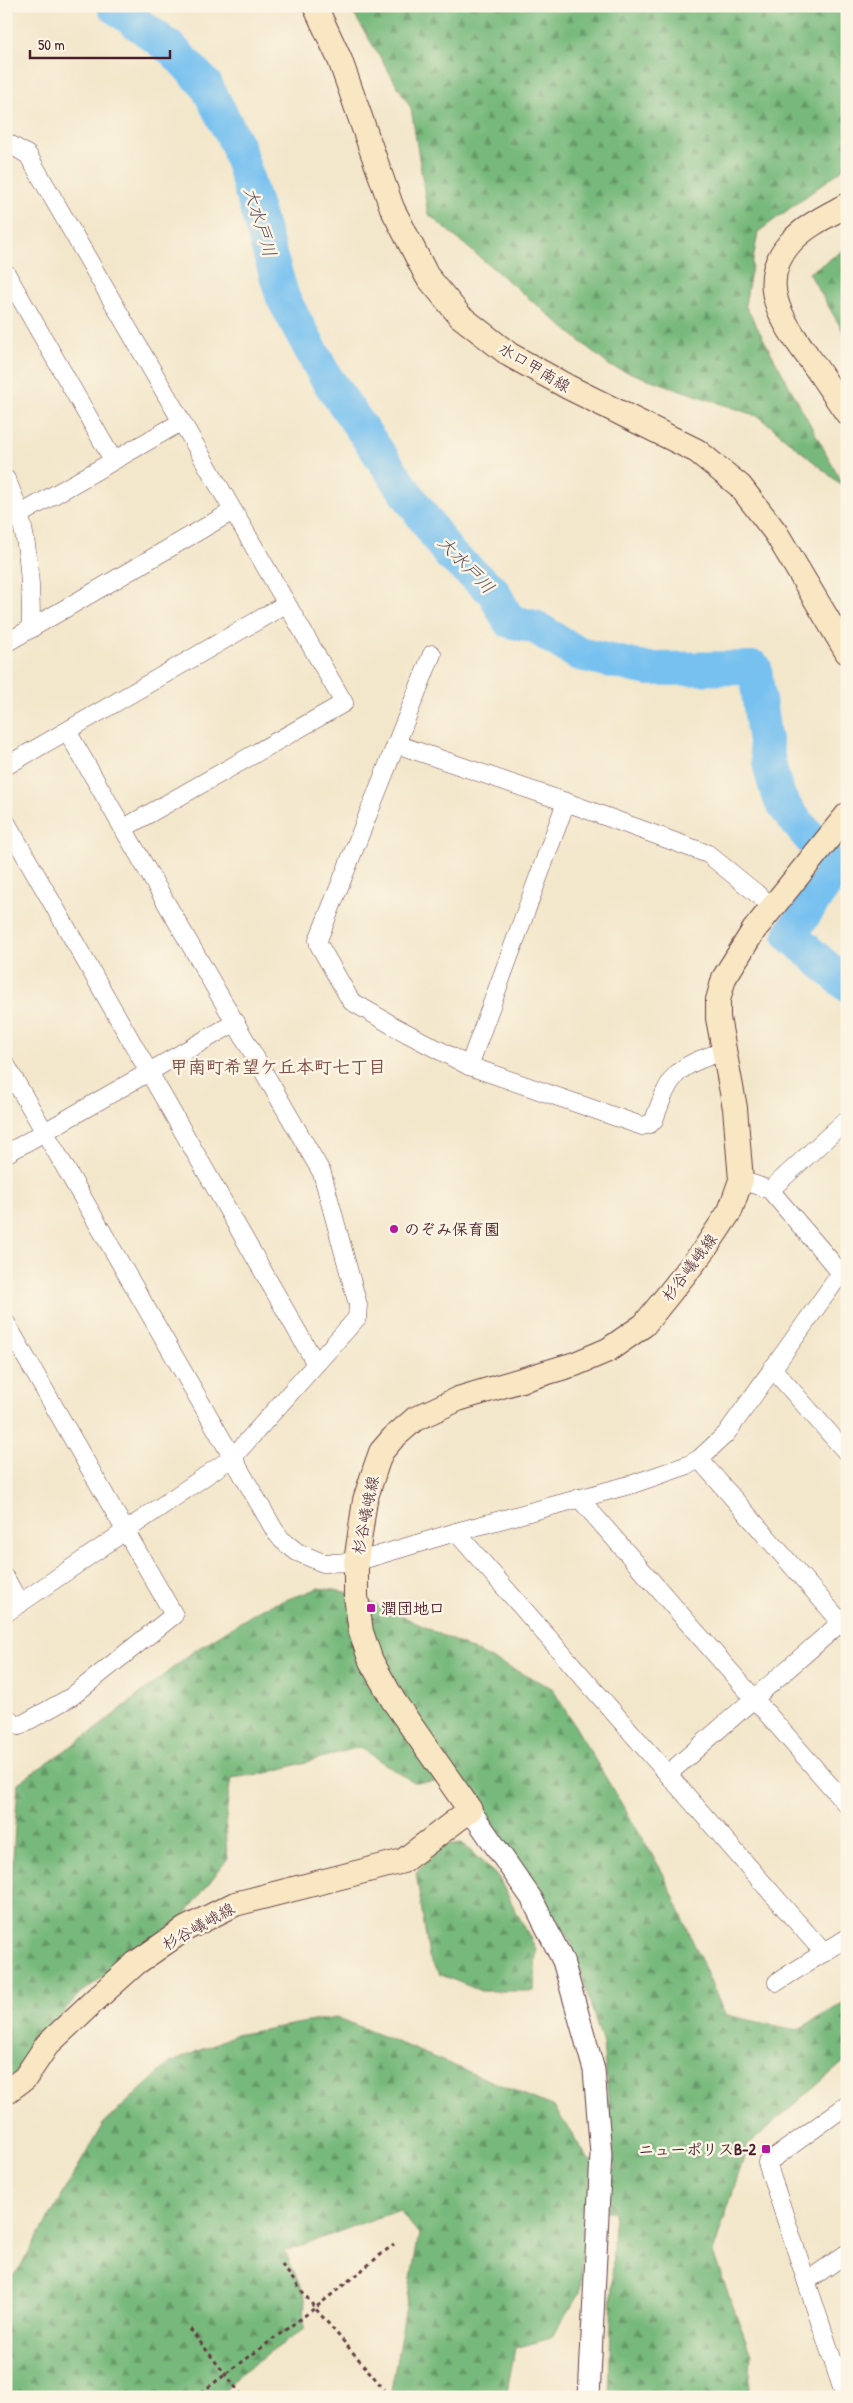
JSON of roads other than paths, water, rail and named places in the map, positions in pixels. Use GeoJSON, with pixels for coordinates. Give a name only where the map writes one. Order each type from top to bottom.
{"type":"FeatureCollection","features":[{"type":"Feature","properties":{"kind":"main road","name":"水口甲南線"},"geometry":{"type":"LineString","coordinates":[[315,6],[340,60],[392,208],[427,276],[460,316],[510,354],[568,387],[697,451],[740,486],[776,533],[847,652]]}},
{"type":"Feature","properties":{"kind":"main road"},"geometry":{"type":"LineString","coordinates":[[847,205],[810,226],[790,243],[781,254],[772,284],[774,297],[786,325],[847,413]]}},
{"type":"Feature","properties":{"kind":"main road","name":"杉谷嶬峨線"},"geometry":{"type":"LineString","coordinates":[[6,2092],[25,2078],[47,2045],[136,1962],[185,1929],[235,1904],[404,1861],[470,1810],[409,1724],[371,1660],[361,1632],[356,1596],[356,1562],[363,1510],[370,1483],[382,1452],[393,1438],[415,1419],[458,1399],[575,1364],[608,1350],[644,1325],[704,1250],[730,1211],[741,1180],[735,1108],[718,1018],[718,1000],[724,978],[736,957],[772,906],[847,815]]}},
{"type":"Feature","properties":{"kind":"street"},"geometry":{"type":"LineString","coordinates":[[6,142],[28,155],[344,703],[124,828]]}},
{"type":"Feature","properties":{"kind":"street"},"geometry":{"type":"LineString","coordinates":[[6,274],[113,460]]}},
{"type":"Feature","properties":{"kind":"street"},"geometry":{"type":"LineString","coordinates":[[19,515],[182,422]]}},
{"type":"Feature","properties":{"kind":"street"},"geometry":{"type":"LineString","coordinates":[[6,479],[19,515],[29,567],[31,629]]}},
{"type":"Feature","properties":{"kind":"street"},"geometry":{"type":"LineString","coordinates":[[6,643],[233,511]]}},
{"type":"Feature","properties":{"kind":"street"},"geometry":{"type":"LineString","coordinates":[[6,766],[286,604]]}},
{"type":"Feature","properties":{"kind":"street"},"geometry":{"type":"LineString","coordinates":[[432,654],[318,940],[351,1001],[469,1066],[642,1126],[650,1124],[654,1120],[667,1084],[679,1072],[698,1059],[724,1051]]}},
{"type":"Feature","properties":{"kind":"street"},"geometry":{"type":"LineString","coordinates":[[6,1579],[13,1608],[234,1457],[357,1318],[358,1305],[322,1173],[68,731]]}},
{"type":"Feature","properties":{"kind":"street"},"geometry":{"type":"LineString","coordinates":[[396,744],[566,802],[708,854],[772,906]]}},
{"type":"Feature","properties":{"kind":"street"},"geometry":{"type":"LineString","coordinates":[[469,1066],[566,802]]}},
{"type":"Feature","properties":{"kind":"street"},"geometry":{"type":"LineString","coordinates":[[6,822],[316,1364]]}},
{"type":"Feature","properties":{"kind":"street"},"geometry":{"type":"LineString","coordinates":[[6,1154],[236,1022]]}},
{"type":"Feature","properties":{"kind":"street"},"geometry":{"type":"LineString","coordinates":[[6,1065],[282,1540],[297,1552],[333,1564],[356,1562],[672,1472],[699,1459],[726,1434],[772,1368],[844,1276],[770,1190],[741,1180]]}},
{"type":"Feature","properties":{"kind":"street"},"geometry":{"type":"LineString","coordinates":[[770,1190],[843,1123],[847,1123]]}},
{"type":"Feature","properties":{"kind":"street"},"geometry":{"type":"LineString","coordinates":[[6,1323],[174,1615],[71,1697],[19,1726],[6,1718]]}},
{"type":"Feature","properties":{"kind":"street"},"geometry":{"type":"LineString","coordinates":[[772,1368],[847,1453]]}},
{"type":"Feature","properties":{"kind":"street"},"geometry":{"type":"LineString","coordinates":[[668,1774],[753,1699],[845,1623],[699,1459]]}},
{"type":"Feature","properties":{"kind":"street"},"geometry":{"type":"LineString","coordinates":[[580,1498],[847,1805]]}},
{"type":"Feature","properties":{"kind":"street"},"geometry":{"type":"LineString","coordinates":[[456,1532],[824,1953]]}},
{"type":"Feature","properties":{"kind":"street"},"geometry":{"type":"LineString","coordinates":[[470,1810],[532,1900],[563,1961],[594,2070],[601,2154],[589,2397]]}},
{"type":"Feature","properties":{"kind":"street"},"geometry":{"type":"LineString","coordinates":[[777,1982],[847,1938]]}},
{"type":"Feature","properties":{"kind":"street"},"geometry":{"type":"LineString","coordinates":[[845,2397],[767,2163],[847,2105]]}},
{"type":"Feature","properties":{"kind":"street"},"geometry":{"type":"LineString","coordinates":[[807,2281],[847,2253]]}},
{"type":"Feature","properties":{"kind":"waterway","name":"大水戸川"},"geometry":{"type":"LineString","coordinates":[[114,6],[173,50],[206,85],[237,145],[283,298],[325,376],[449,554],[493,591],[509,621],[535,627],[579,654],[648,669],[755,668],[764,739],[777,792],[783,804],[823,853],[834,871],[790,935],[847,985]]}},
{"type":"Feature","properties":{"kind":"place","name":"のぞみ保育園"},"geometry":{"type":"Point","coordinates":[394,1229]}},
{"type":"Feature","properties":{"kind":"place","name":"潤団地口"},"geometry":{"type":"Point","coordinates":[371,1608]}},
{"type":"Feature","properties":{"kind":"place","name":"ニューポリスB-2"},"geometry":{"type":"Point","coordinates":[766,2149]}},
{"type":"Feature","properties":{"kind":"district","name":"甲南町希望ケ丘本町七丁目"},"geometry":{"type":"Point","coordinates":[278,1067]}}]}
